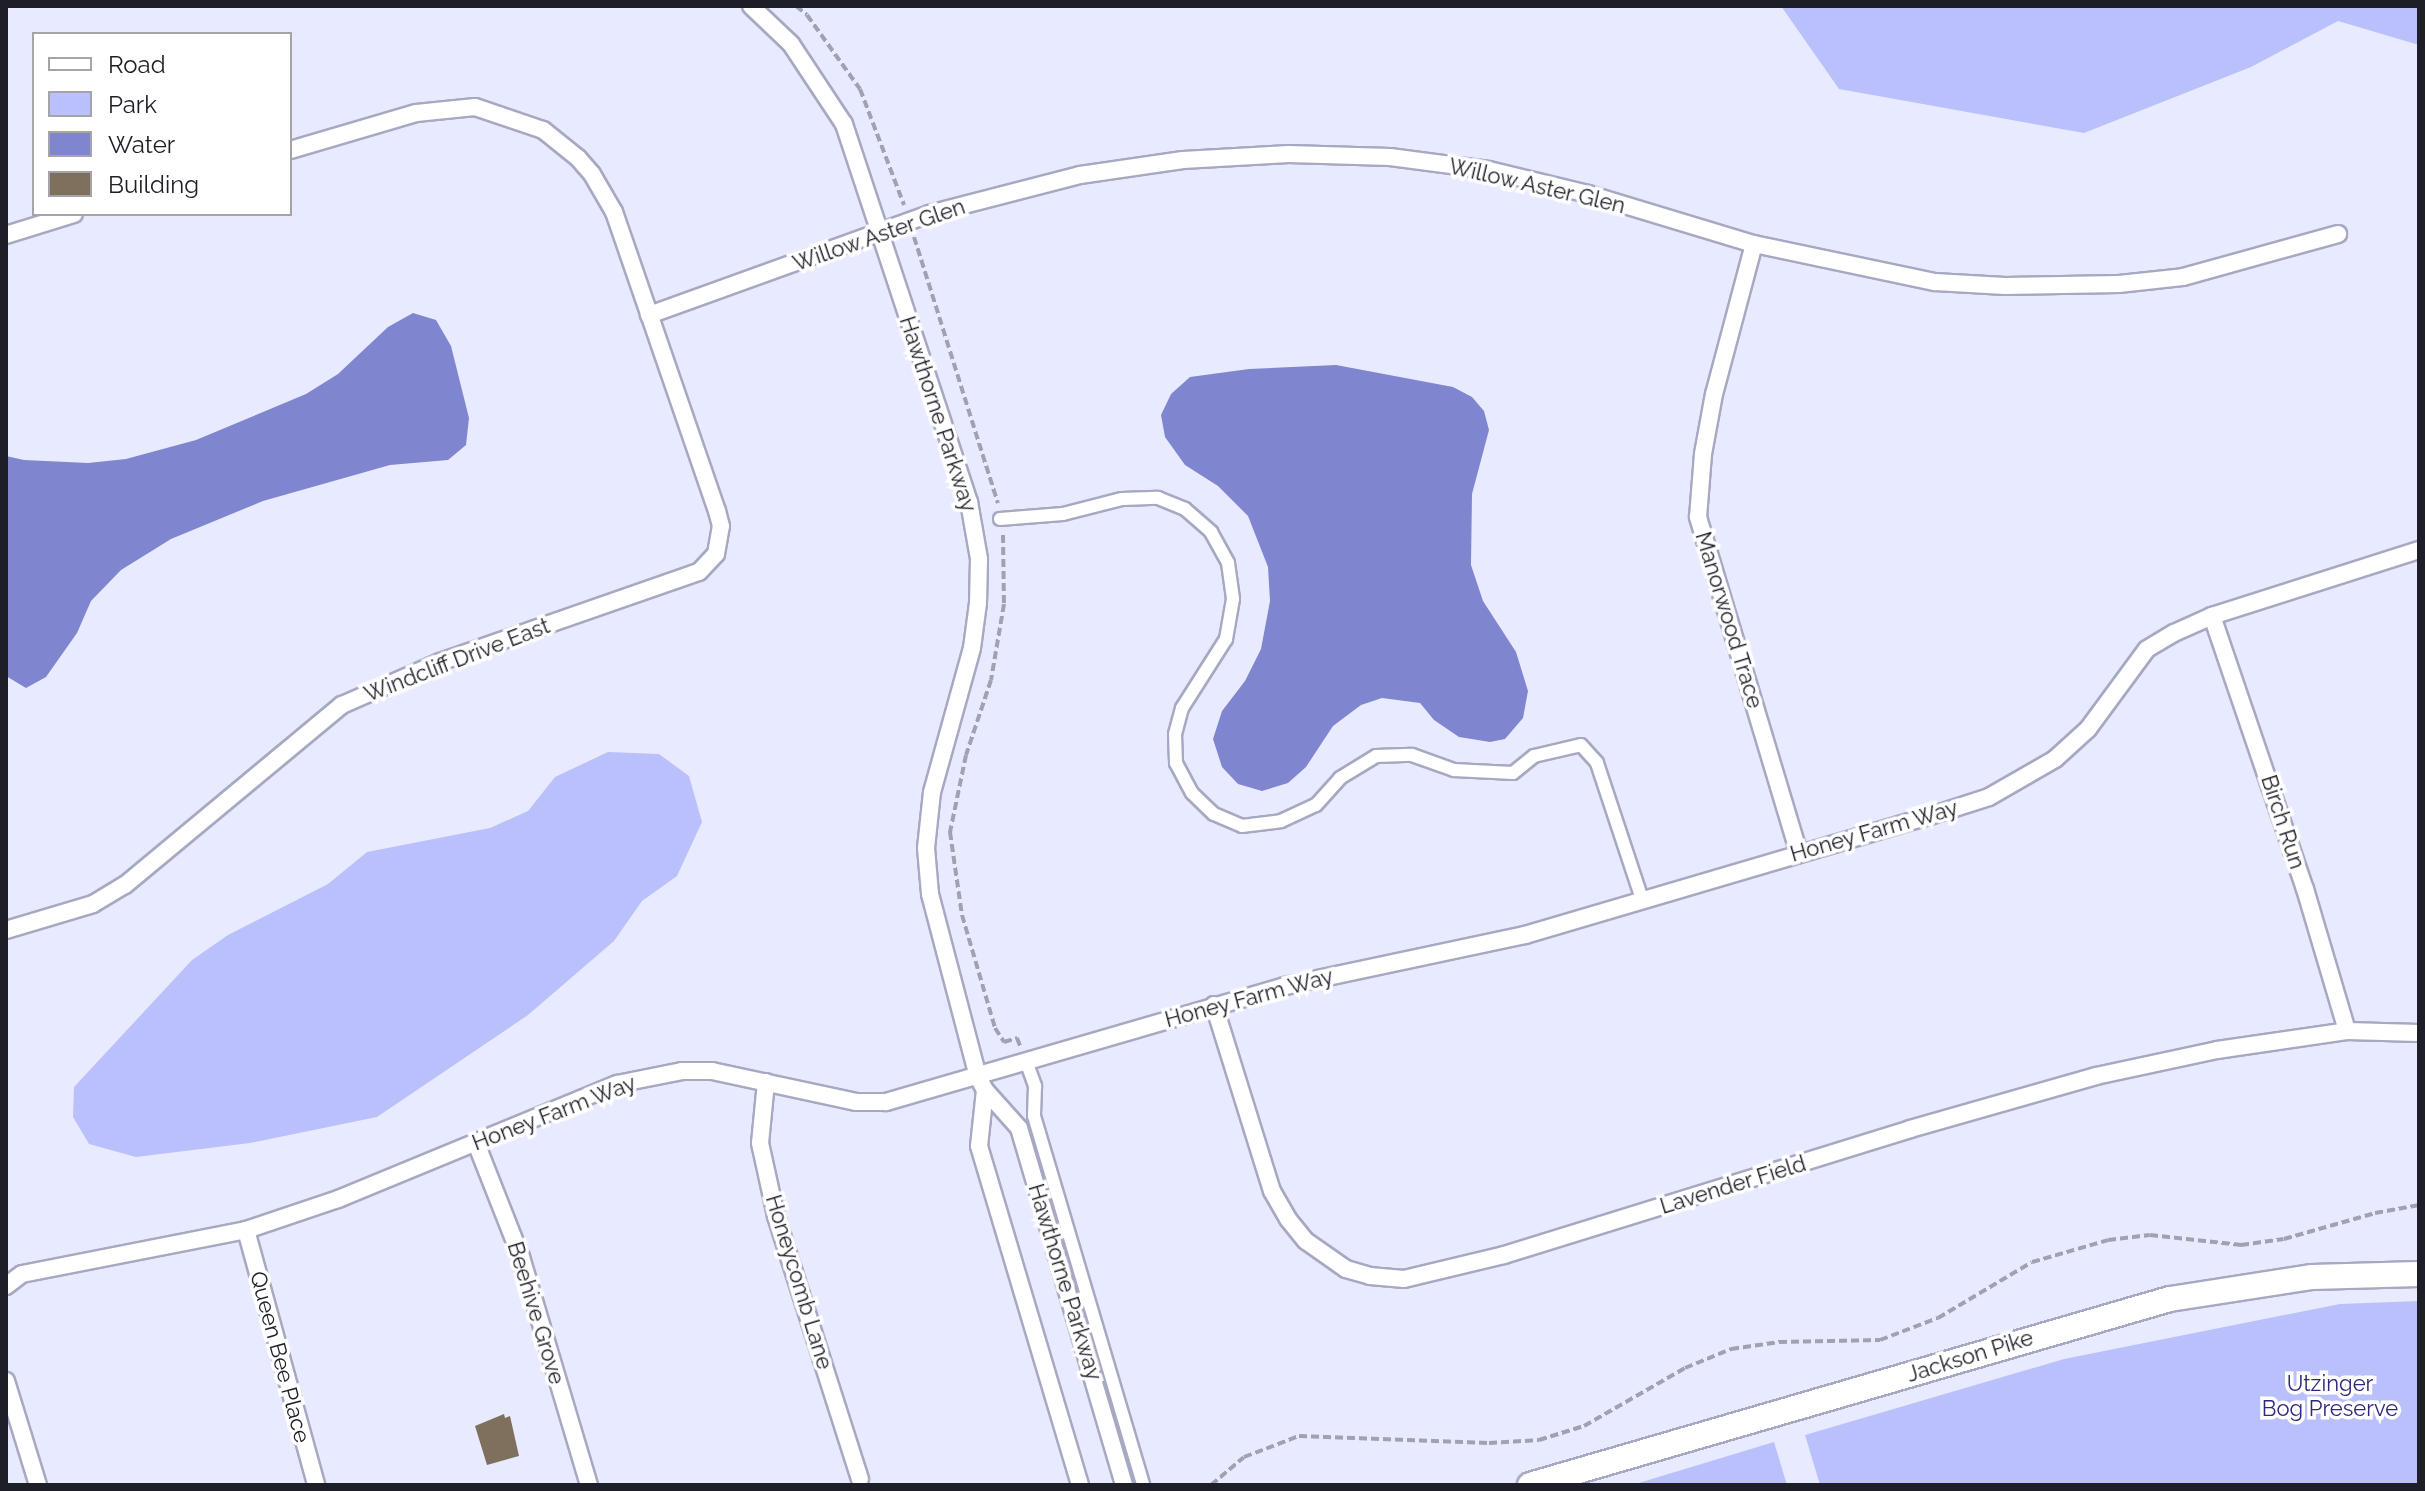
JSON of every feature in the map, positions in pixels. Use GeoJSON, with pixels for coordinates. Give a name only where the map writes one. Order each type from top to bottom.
{"type":"FeatureCollection","features":[{"type":"Feature","properties":{"kind":"main road","name":"Jackson Pike"},"geometry":{"type":"LineString","coordinates":[[1530,1485],[2130,1309],[2254,1284],[2377,1273],[2419,1274]]}},
{"type":"Feature","properties":{"kind":"street","name":"Hawthorne Parkway"},"geometry":{"type":"LineString","coordinates":[[751,6],[791,44],[844,124],[969,502],[979,559],[972,648],[932,792],[926,848],[930,894],[982,1083],[979,1146],[1080,1485]]}},
{"type":"Feature","properties":{"kind":"street"},"geometry":{"type":"LineString","coordinates":[[292,149],[416,113],[445,108],[475,107],[498,112],[543,130],[578,158],[604,192],[614,212],[649,315]]}},
{"type":"Feature","properties":{"kind":"street","name":"Willow Aster Glen"},"geometry":{"type":"LineString","coordinates":[[649,315],[909,222],[1080,175],[1183,160],[1289,154],[1390,157],[1489,170],[1588,194],[1754,244],[1935,282],[2005,286],[2105,285],[2183,277],[2338,234]]}},
{"type":"Feature","properties":{"kind":"street"},"geometry":{"type":"LineString","coordinates":[[6,235],[68,216]]}},
{"type":"Feature","properties":{"kind":"street","name":"Manorwood Trace"},"geometry":{"type":"LineString","coordinates":[[1754,244],[1714,394],[1703,454],[1698,517],[1799,853]]}},
{"type":"Feature","properties":{"kind":"street","name":"Windcliff Drive East"},"geometry":{"type":"LineString","coordinates":[[6,930],[93,904],[125,885],[342,705],[440,662],[683,578],[710,565],[721,539],[721,526],[649,315]]}},
{"type":"Feature","properties":{"kind":"street"},"geometry":{"type":"LineString","coordinates":[[1000,519],[1063,514],[1122,499],[1158,498],[1185,509],[1211,532],[1228,563],[1233,599],[1226,639],[1182,708],[1175,734],[1176,763],[1192,793],[1214,814],[1242,826],[1281,821],[1316,805],[1340,778],[1376,756],[1412,755],[1454,770],[1500,774],[1513,773],[1534,756],[1581,745],[1597,763],[1643,902]]}},
{"type":"Feature","properties":{"kind":"street","name":"Honey Farm Way"},"geometry":{"type":"LineString","coordinates":[[6,1286],[22,1274],[246,1230],[338,1199],[617,1084],[682,1071],[712,1071],[856,1102],[886,1102],[982,1083],[1026,1061],[1214,1005],[1285,986],[1525,935],[1939,813],[1989,797],[2024,780],[2055,759],[2088,729],[2147,649],[2212,616],[2419,550]]}},
{"type":"Feature","properties":{"kind":"street","name":"Birch Run"},"geometry":{"type":"LineString","coordinates":[[2212,616],[2305,889],[2347,1031]]}},
{"type":"Feature","properties":{"kind":"street","name":"Lavender Field"},"geometry":{"type":"LineString","coordinates":[[1214,1005],[1272,1191],[1288,1219],[1306,1241],[1346,1269],[1370,1276],[1404,1279],[1504,1255],[1910,1129],[2096,1076],[2217,1050],[2347,1031],[2419,1033]]}},
{"type":"Feature","properties":{"kind":"street"},"geometry":{"type":"LineString","coordinates":[[1026,1061],[1035,1086],[1034,1116],[1143,1485]]}},
{"type":"Feature","properties":{"kind":"street","name":"Honeycomb Lane"},"geometry":{"type":"LineString","coordinates":[[766,1082],[760,1143],[776,1216],[860,1479]]}},
{"type":"Feature","properties":{"kind":"street","name":"Hawthorne Parkway"},"geometry":{"type":"LineString","coordinates":[[982,1083],[1019,1128],[1124,1485]]}},
{"type":"Feature","properties":{"kind":"street","name":"Beehive Grove"},"geometry":{"type":"LineString","coordinates":[[476,1143],[521,1257],[589,1485]]}},
{"type":"Feature","properties":{"kind":"street","name":"Queen Bee Place"},"geometry":{"type":"LineString","coordinates":[[246,1230],[316,1485]]}},
{"type":"Feature","properties":{"kind":"street"},"geometry":{"type":"LineString","coordinates":[[6,1381],[38,1485]]}},
{"type":"Feature","properties":{"kind":"path"},"geometry":{"type":"LineString","coordinates":[[796,6],[807,15],[860,89],[909,222],[1000,519],[1004,604],[991,680],[966,755],[950,832],[962,915],[995,1028],[1004,1042],[1017,1038],[1026,1061]]}},
{"type":"Feature","properties":{"kind":"path"},"geometry":{"type":"LineString","coordinates":[[1211,1485],[1244,1457],[1299,1436],[1489,1443],[1539,1440],[1584,1426],[1685,1368],[1731,1349],[1779,1342],[1880,1340],[1938,1318],[2032,1262],[2108,1240],[2150,1235],[2241,1245],[2284,1239],[2375,1213],[2419,1205]]}},
{"type":"Feature","properties":{"kind":"green space"},"geometry":{"type":"Polygon","coordinates":[[[1781,6],[2419,6],[2419,45],[2338,21],[2251,67],[2084,133],[1839,89],[1781,6]]]}},
{"type":"Feature","properties":{"kind":"green space"},"geometry":{"type":"Polygon","coordinates":[[[608,752],[659,754],[689,776],[702,822],[677,876],[642,901],[614,941],[528,1015],[377,1117],[250,1143],[136,1157],[89,1144],[73,1117],[74,1087],[192,960],[228,935],[328,884],[367,852],[490,828],[528,811],[555,777],[608,752]]]}},
{"type":"Feature","properties":{"kind":"green space","name":"Utzinger Bog Preserve"},"geometry":{"type":"Polygon","coordinates":[[[2419,1301],[2419,1485],[1820,1485],[1805,1435],[2064,1359],[2340,1304],[2419,1301]]]}},
{"type":"Feature","properties":{"kind":"green space"},"geometry":{"type":"Polygon","coordinates":[[[1774,1442],[1787,1485],[1632,1485],[1774,1442]]]}},
{"type":"Feature","properties":{"kind":"water"},"geometry":{"type":"Polygon","coordinates":[[[413,313],[436,320],[451,346],[469,418],[466,445],[448,460],[390,465],[263,501],[171,539],[121,570],[91,601],[77,633],[46,677],[26,688],[6,676],[6,456],[24,460],[88,463],[126,459],[196,440],[306,394],[338,374],[388,327],[413,313]]]}},
{"type":"Feature","properties":{"kind":"water"},"geometry":{"type":"Polygon","coordinates":[[[1336,365],[1453,387],[1472,397],[1484,411],[1489,430],[1472,494],[1471,565],[1483,601],[1516,652],[1528,691],[1523,718],[1505,739],[1490,742],[1459,737],[1434,720],[1420,703],[1382,698],[1361,705],[1333,726],[1306,767],[1288,783],[1262,791],[1238,784],[1222,767],[1213,739],[1222,711],[1245,681],[1261,649],[1270,601],[1268,567],[1248,516],[1218,486],[1185,465],[1165,437],[1161,415],[1171,394],[1190,377],[1249,369],[1336,365]]]}},
{"type":"Feature","properties":{"kind":"building"},"geometry":{"type":"Polygon","coordinates":[[[504,1414],[505,1418],[510,1416],[519,1456],[487,1465],[475,1426],[504,1414]]]}}]}
